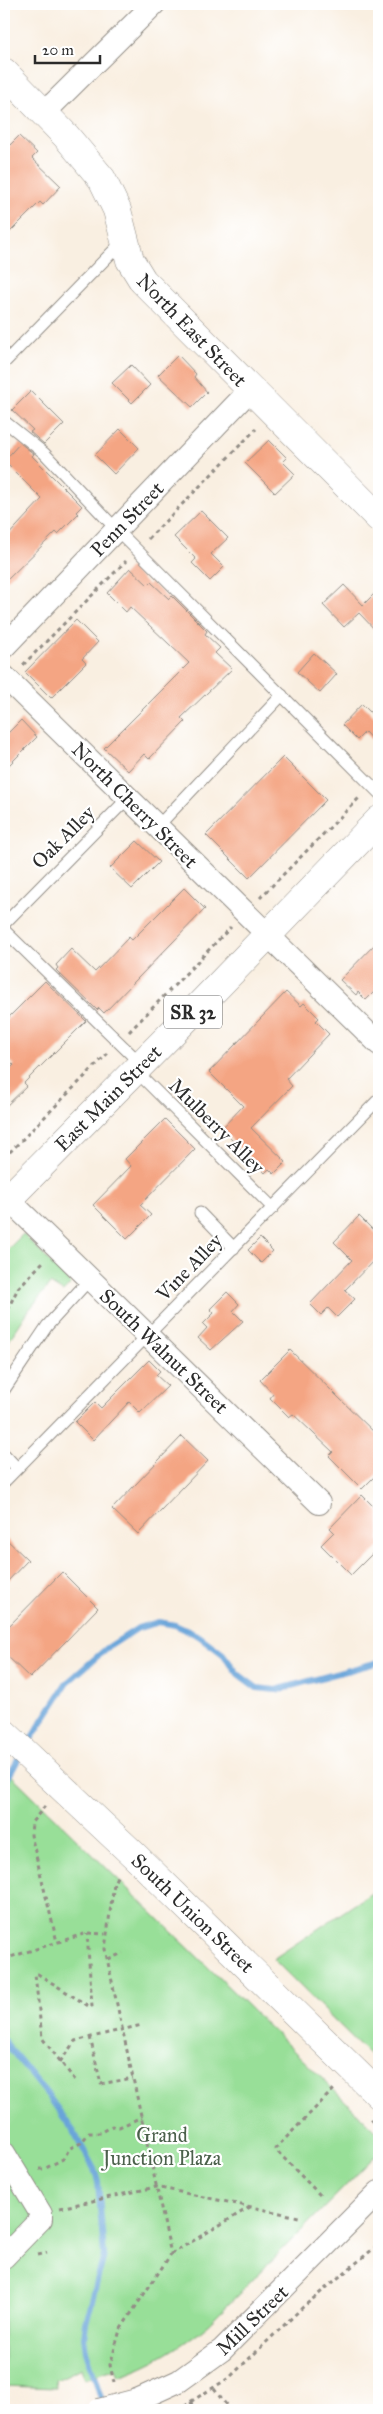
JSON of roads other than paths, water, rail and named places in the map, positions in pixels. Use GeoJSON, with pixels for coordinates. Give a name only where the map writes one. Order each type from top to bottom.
{"type":"FeatureCollection","features":[{"type":"Feature","properties":{"kind":"street"},"geometry":{"type":"LineString","coordinates":[[44,113],[154,4]]}},
{"type":"Feature","properties":{"kind":"street","name":"North East Street"},"geometry":{"type":"LineString","coordinates":[[6,80],[44,113],[102,179],[116,210],[134,270],[143,282],[379,518]]}},
{"type":"Feature","properties":{"kind":"street","name":"Penn Street"},"geometry":{"type":"LineString","coordinates":[[4,648],[250,390]]}},
{"type":"Feature","properties":{"kind":"street","name":"North Cherry Street"},"geometry":{"type":"LineString","coordinates":[[6,678],[379,1044]]}},
{"type":"Feature","properties":{"kind":"street","name":"East Main Street"},"geometry":{"type":"LineString","coordinates":[[5,1199],[138,1067],[379,820]]}},
{"type":"Feature","properties":{"kind":"street","name":"South Walnut Street"},"geometry":{"type":"LineString","coordinates":[[5,1199],[90,1279],[319,1503]]}},
{"type":"Feature","properties":{"kind":"street","name":"South Union Street"},"geometry":{"type":"LineString","coordinates":[[5,1734],[135,1856],[379,2095]]}},
{"type":"Feature","properties":{"kind":"street"},"geometry":{"type":"LineString","coordinates":[[4,2153],[41,2214],[41,2219],[4,2257]]}},
{"type":"Feature","properties":{"kind":"street","name":"Mill Street"},"geometry":{"type":"LineString","coordinates":[[99,2410],[137,2400],[179,2381],[222,2350],[379,2192]]}},
{"type":"Feature","properties":{"kind":"lane"},"geometry":{"type":"LineString","coordinates":[[4,363],[125,240]]}},
{"type":"Feature","properties":{"kind":"lane"},"geometry":{"type":"LineString","coordinates":[[4,421],[44,453],[117,530],[375,789]]}},
{"type":"Feature","properties":{"kind":"lane"},"geometry":{"type":"LineString","coordinates":[[157,827],[282,695]]}},
{"type":"Feature","properties":{"kind":"lane","name":"Oak Alley"},"geometry":{"type":"LineString","coordinates":[[4,924],[128,798]]}},
{"type":"Feature","properties":{"kind":"lane","name":"Mulberry Alley"},"geometry":{"type":"LineString","coordinates":[[4,930],[119,1042],[138,1067],[273,1208]]}},
{"type":"Feature","properties":{"kind":"lane","name":"Vine Alley"},"geometry":{"type":"LineString","coordinates":[[4,1482],[379,1099]]}},
{"type":"Feature","properties":{"kind":"lane"},"geometry":{"type":"LineString","coordinates":[[200,1213],[234,1248]]}},
{"type":"Feature","properties":{"kind":"lane"},"geometry":{"type":"LineString","coordinates":[[4,1390],[47,1326],[90,1279]]}},
{"type":"Feature","properties":{"kind":"lane"},"geometry":{"type":"LineString","coordinates":[[4,1454],[17,1468]]}},
{"type":"Feature","properties":{"kind":"waterway"},"geometry":{"type":"LineString","coordinates":[[27,1745],[67,1683],[107,1648],[138,1628],[159,1622],[175,1625],[199,1636],[223,1654],[238,1674],[257,1688],[276,1690],[379,1662]]}},
{"type":"Feature","properties":{"kind":"waterway"},"geometry":{"type":"LineString","coordinates":[[4,1785],[20,1756]]}},
{"type":"Feature","properties":{"kind":"waterway"},"geometry":{"type":"LineString","coordinates":[[4,2041],[47,2094],[74,2132],[94,2169],[98,2182],[104,2255],[84,2337],[86,2351],[103,2404]]}},
{"type":"Feature","properties":{"kind":"park label","name":"Grand Junction Plaza"},"geometry":{"type":"Point","coordinates":[162,2146]}}]}
